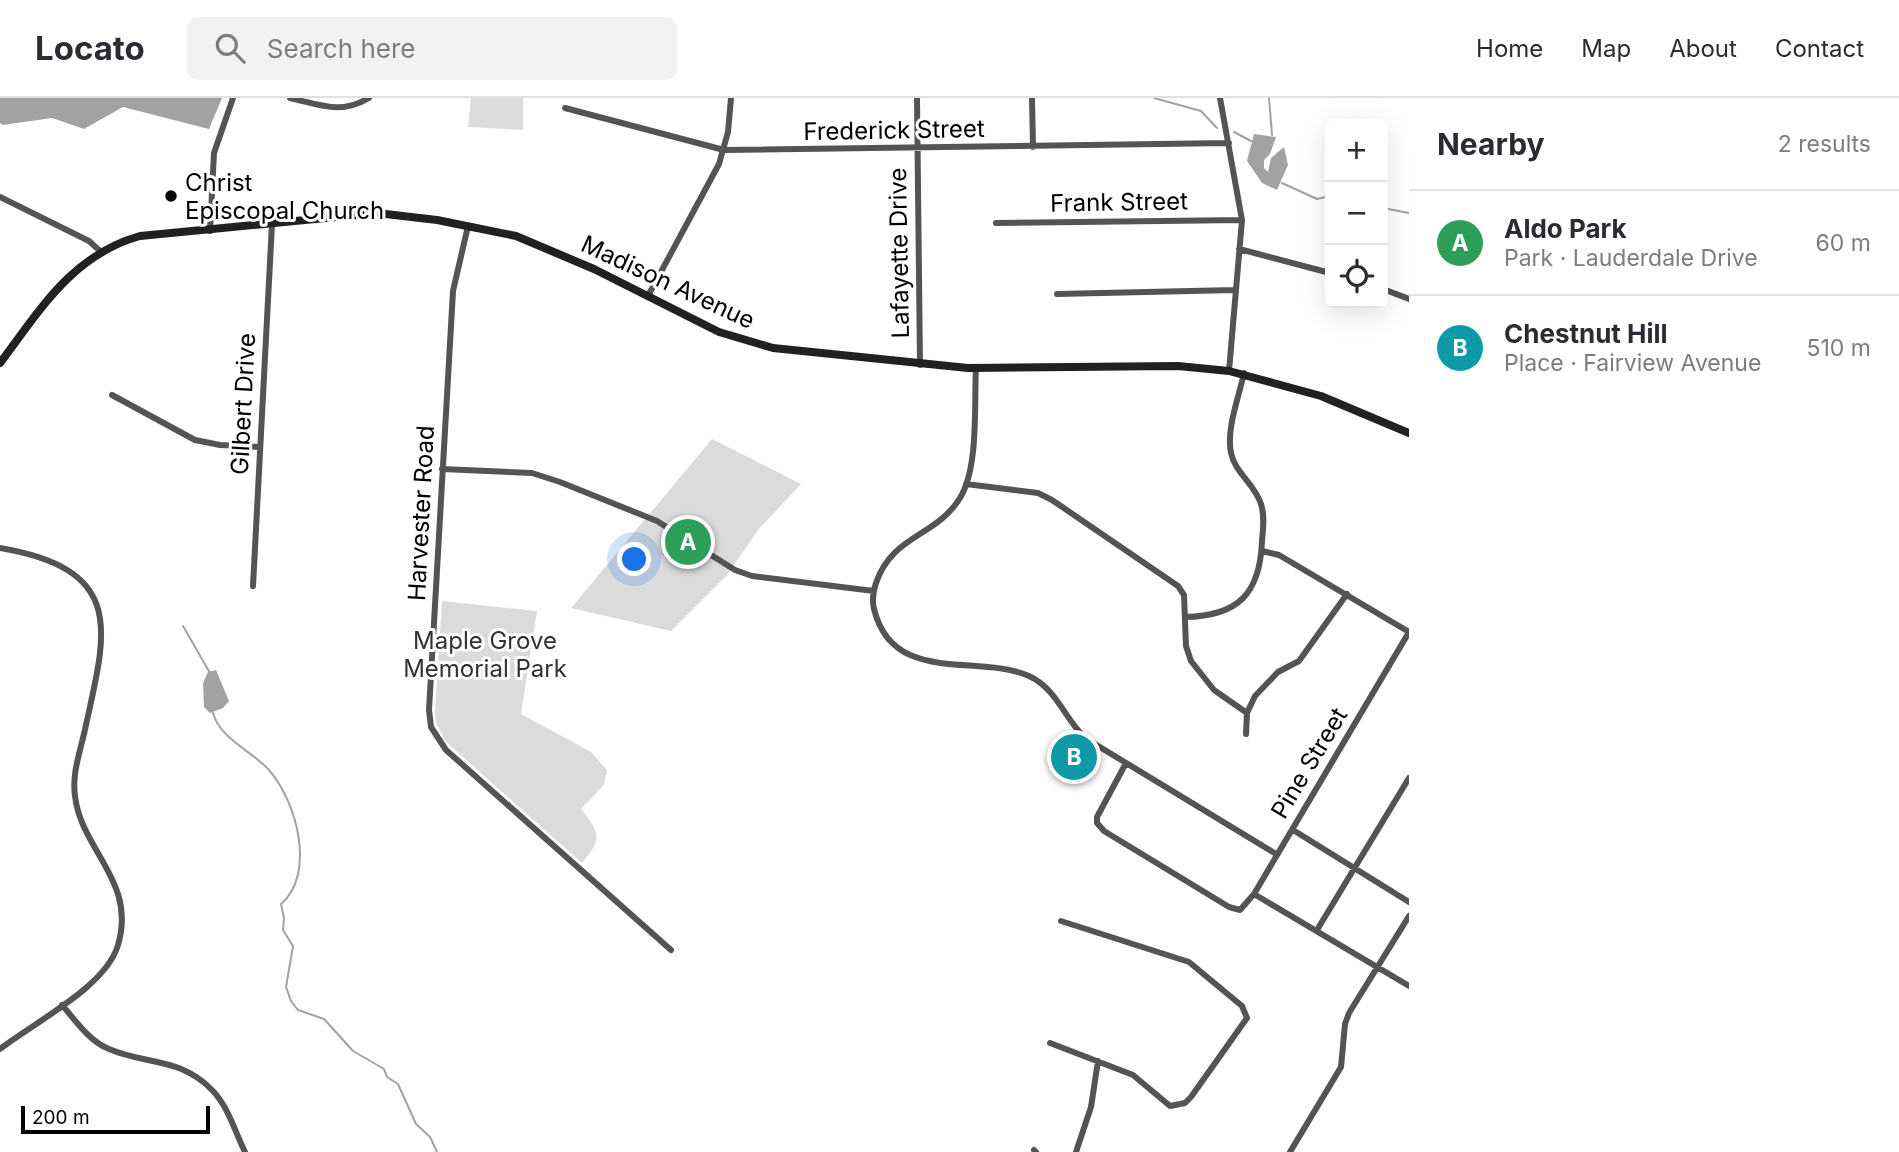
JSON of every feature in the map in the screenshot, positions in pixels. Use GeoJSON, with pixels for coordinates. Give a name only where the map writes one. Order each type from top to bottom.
{"type":"FeatureCollection","features":[{"type":"Feature","properties":{"kind":"street"},"geometry":{"type":"LineString","coordinates":[[210,231],[214,153],[233,98]]}},
{"type":"Feature","properties":{"kind":"street"},"geometry":{"type":"LineString","coordinates":[[290,98],[336,109],[352,108],[369,98]]}},
{"type":"Feature","properties":{"kind":"street"},"geometry":{"type":"LineString","coordinates":[[648,296],[724,150],[731,98]]}},
{"type":"Feature","properties":{"kind":"street","name":"Lafayette Drive"},"geometry":{"type":"LineString","coordinates":[[917,98],[920,365]]}},
{"type":"Feature","properties":{"kind":"street"},"geometry":{"type":"LineString","coordinates":[[1032,98],[1034,147]]}},
{"type":"Feature","properties":{"kind":"street"},"geometry":{"type":"LineString","coordinates":[[1220,98],[1242,220],[1229,370]]}},
{"type":"Feature","properties":{"kind":"street","name":"Frederick Street"},"geometry":{"type":"LineString","coordinates":[[565,108],[724,150],[1229,143]]}},
{"type":"Feature","properties":{"kind":"street"},"geometry":{"type":"LineString","coordinates":[[0,197],[89,241],[100,251]]}},
{"type":"Feature","properties":{"kind":"street","name":"Madison Avenue"},"geometry":{"type":"LineString","coordinates":[[0,363],[74,270],[100,251],[140,236],[377,214],[405,215],[516,236],[560,254],[719,332],[763,346],[920,365],[1178,366],[1229,370],[1321,396],[1409,433]]}},
{"type":"Feature","properties":{"kind":"street","name":"Frank Street"},"geometry":{"type":"LineString","coordinates":[[996,223],[1242,220]]}},
{"type":"Feature","properties":{"kind":"street","name":"Gilbert Drive"},"geometry":{"type":"LineString","coordinates":[[253,586],[272,224]]}},
{"type":"Feature","properties":{"kind":"street","name":"Harvester Road"},"geometry":{"type":"LineString","coordinates":[[468,226],[453,291],[429,710],[436,738],[446,750],[671,950]]}},
{"type":"Feature","properties":{"kind":"street"},"geometry":{"type":"LineString","coordinates":[[1239,249],[1325,272]]}},
{"type":"Feature","properties":{"kind":"street"},"geometry":{"type":"LineString","coordinates":[[1057,294],[1235,290]]}},
{"type":"Feature","properties":{"kind":"street"},"geometry":{"type":"LineString","coordinates":[[1388,291],[1409,299]]}},
{"type":"Feature","properties":{"kind":"street"},"geometry":{"type":"LineString","coordinates":[[976,367],[970,465],[966,484],[951,511],[938,523],[904,542],[885,562],[874,592],[873,606],[881,628],[903,651],[917,659],[1027,675],[1048,689],[1085,738],[1276,854]]}},
{"type":"Feature","properties":{"kind":"street"},"geometry":{"type":"LineString","coordinates":[[1185,617],[1223,613],[1237,605],[1256,579],[1262,551],[1264,517],[1261,501],[1237,469],[1230,441],[1244,373]]}},
{"type":"Feature","properties":{"kind":"street"},"geometry":{"type":"LineString","coordinates":[[112,395],[195,440],[220,445],[260,447]]}},
{"type":"Feature","properties":{"kind":"street"},"geometry":{"type":"LineString","coordinates":[[442,469],[532,473],[657,521],[735,570],[752,576],[874,592]]}},
{"type":"Feature","properties":{"kind":"street"},"geometry":{"type":"LineString","coordinates":[[966,484],[1038,493],[1069,509],[1178,586],[1184,595],[1186,646],[1200,676],[1247,713]]}},
{"type":"Feature","properties":{"kind":"street"},"geometry":{"type":"LineString","coordinates":[[0,548],[27,552],[56,563],[73,573],[94,601],[103,630],[103,649],[74,778],[75,800],[116,887],[121,903],[122,925],[118,948],[96,979],[0,1049]]}},
{"type":"Feature","properties":{"kind":"street"},"geometry":{"type":"LineString","coordinates":[[1262,551],[1279,555],[1409,632]]}},
{"type":"Feature","properties":{"kind":"street"},"geometry":{"type":"LineString","coordinates":[[1246,734],[1247,713],[1264,683],[1306,654],[1347,594]]}},
{"type":"Feature","properties":{"kind":"street","name":"Pine Street"},"geometry":{"type":"LineString","coordinates":[[1126,763],[1097,817],[1097,823],[1104,831],[1172,873],[1229,907],[1240,910],[1254,894],[1293,830],[1409,632]]}},
{"type":"Feature","properties":{"kind":"street"},"geometry":{"type":"LineString","coordinates":[[1317,930],[1409,778]]}},
{"type":"Feature","properties":{"kind":"street"},"geometry":{"type":"LineString","coordinates":[[1293,830],[1409,902]]}},
{"type":"Feature","properties":{"kind":"street"},"geometry":{"type":"LineString","coordinates":[[1254,894],[1409,986]]}},
{"type":"Feature","properties":{"kind":"street"},"geometry":{"type":"LineString","coordinates":[[1290,1152],[1342,1067],[1345,1024],[1349,1013],[1409,916]]}},
{"type":"Feature","properties":{"kind":"street"},"geometry":{"type":"LineString","coordinates":[[1049,1043],[1138,1078],[1170,1106],[1185,1103],[1245,1024],[1246,1011],[1189,962],[1061,921]]}},
{"type":"Feature","properties":{"kind":"street"},"geometry":{"type":"LineString","coordinates":[[62,1005],[88,1034],[104,1047],[170,1063],[205,1084],[220,1101],[245,1152]]}},
{"type":"Feature","properties":{"kind":"street"},"geometry":{"type":"LineString","coordinates":[[1076,1152],[1091,1107],[1098,1061]]}},
{"type":"Feature","properties":{"kind":"green space"},"geometry":{"type":"Polygon","coordinates":[[[471,98],[523,98],[523,130],[468,127],[471,98]]]}},
{"type":"Feature","properties":{"kind":"green space"},"geometry":{"type":"Polygon","coordinates":[[[712,439],[801,484],[758,530],[727,575],[671,631],[571,608],[712,439]]]}},
{"type":"Feature","properties":{"kind":"green space","name":"Maple Grove Memorial Park"},"geometry":{"type":"Polygon","coordinates":[[[442,601],[537,611],[521,714],[591,752],[607,770],[604,785],[581,809],[592,824],[596,836],[593,848],[582,863],[446,742],[436,723],[435,712],[442,601]]]}},
{"type":"Feature","properties":{"kind":"shaded area"},"geometry":{"type":"Polygon","coordinates":[[[0,98],[222,98],[209,129],[123,107],[84,129],[52,118],[3,125],[0,123],[0,98]]]}},
{"type":"Feature","properties":{"kind":"shaded area"},"geometry":{"type":"Polygon","coordinates":[[[1254,134],[1276,137],[1270,154],[1264,160],[1264,168],[1268,172],[1271,158],[1284,147],[1288,165],[1277,190],[1262,183],[1247,161],[1254,134]]]}},
{"type":"Feature","properties":{"kind":"shaded area"},"geometry":{"type":"Polygon","coordinates":[[[216,670],[229,701],[223,708],[210,713],[204,707],[203,683],[208,672],[216,670]]]}},
{"type":"Feature","properties":{"kind":"waterway"},"geometry":{"type":"LineString","coordinates":[[1154,98],[1201,111],[1217,128]]}},
{"type":"Feature","properties":{"kind":"waterway"},"geometry":{"type":"LineString","coordinates":[[1269,98],[1272,135]]}},
{"type":"Feature","properties":{"kind":"waterway"},"geometry":{"type":"LineString","coordinates":[[1234,132],[1251,141]]}},
{"type":"Feature","properties":{"kind":"waterway"},"geometry":{"type":"LineString","coordinates":[[1282,183],[1317,199],[1325,197]]}},
{"type":"Feature","properties":{"kind":"waterway"},"geometry":{"type":"LineString","coordinates":[[1388,209],[1409,213]]}},
{"type":"Feature","properties":{"kind":"waterway"},"geometry":{"type":"LineString","coordinates":[[183,626],[210,673]]}},
{"type":"Feature","properties":{"kind":"waterway"},"geometry":{"type":"LineString","coordinates":[[213,713],[222,730],[269,770],[288,800],[294,819],[299,838],[298,875],[292,891],[281,904],[283,930],[293,946],[286,987],[291,1001],[298,1010],[324,1019],[353,1051],[384,1069],[387,1077],[398,1084],[416,1124],[430,1137],[437,1152]]}},
{"type":"Feature","properties":{"kind":"place","name":"Christ Episcopal Church"},"geometry":{"type":"Point","coordinates":[171,196]}},
{"type":"Feature","properties":{"kind":"place","name":"Aldo Park"},"geometry":{"type":"Point","coordinates":[688,542]}},
{"type":"Feature","properties":{"kind":"place","name":"Chestnut Hill"},"geometry":{"type":"Point","coordinates":[1074,757]}}]}
